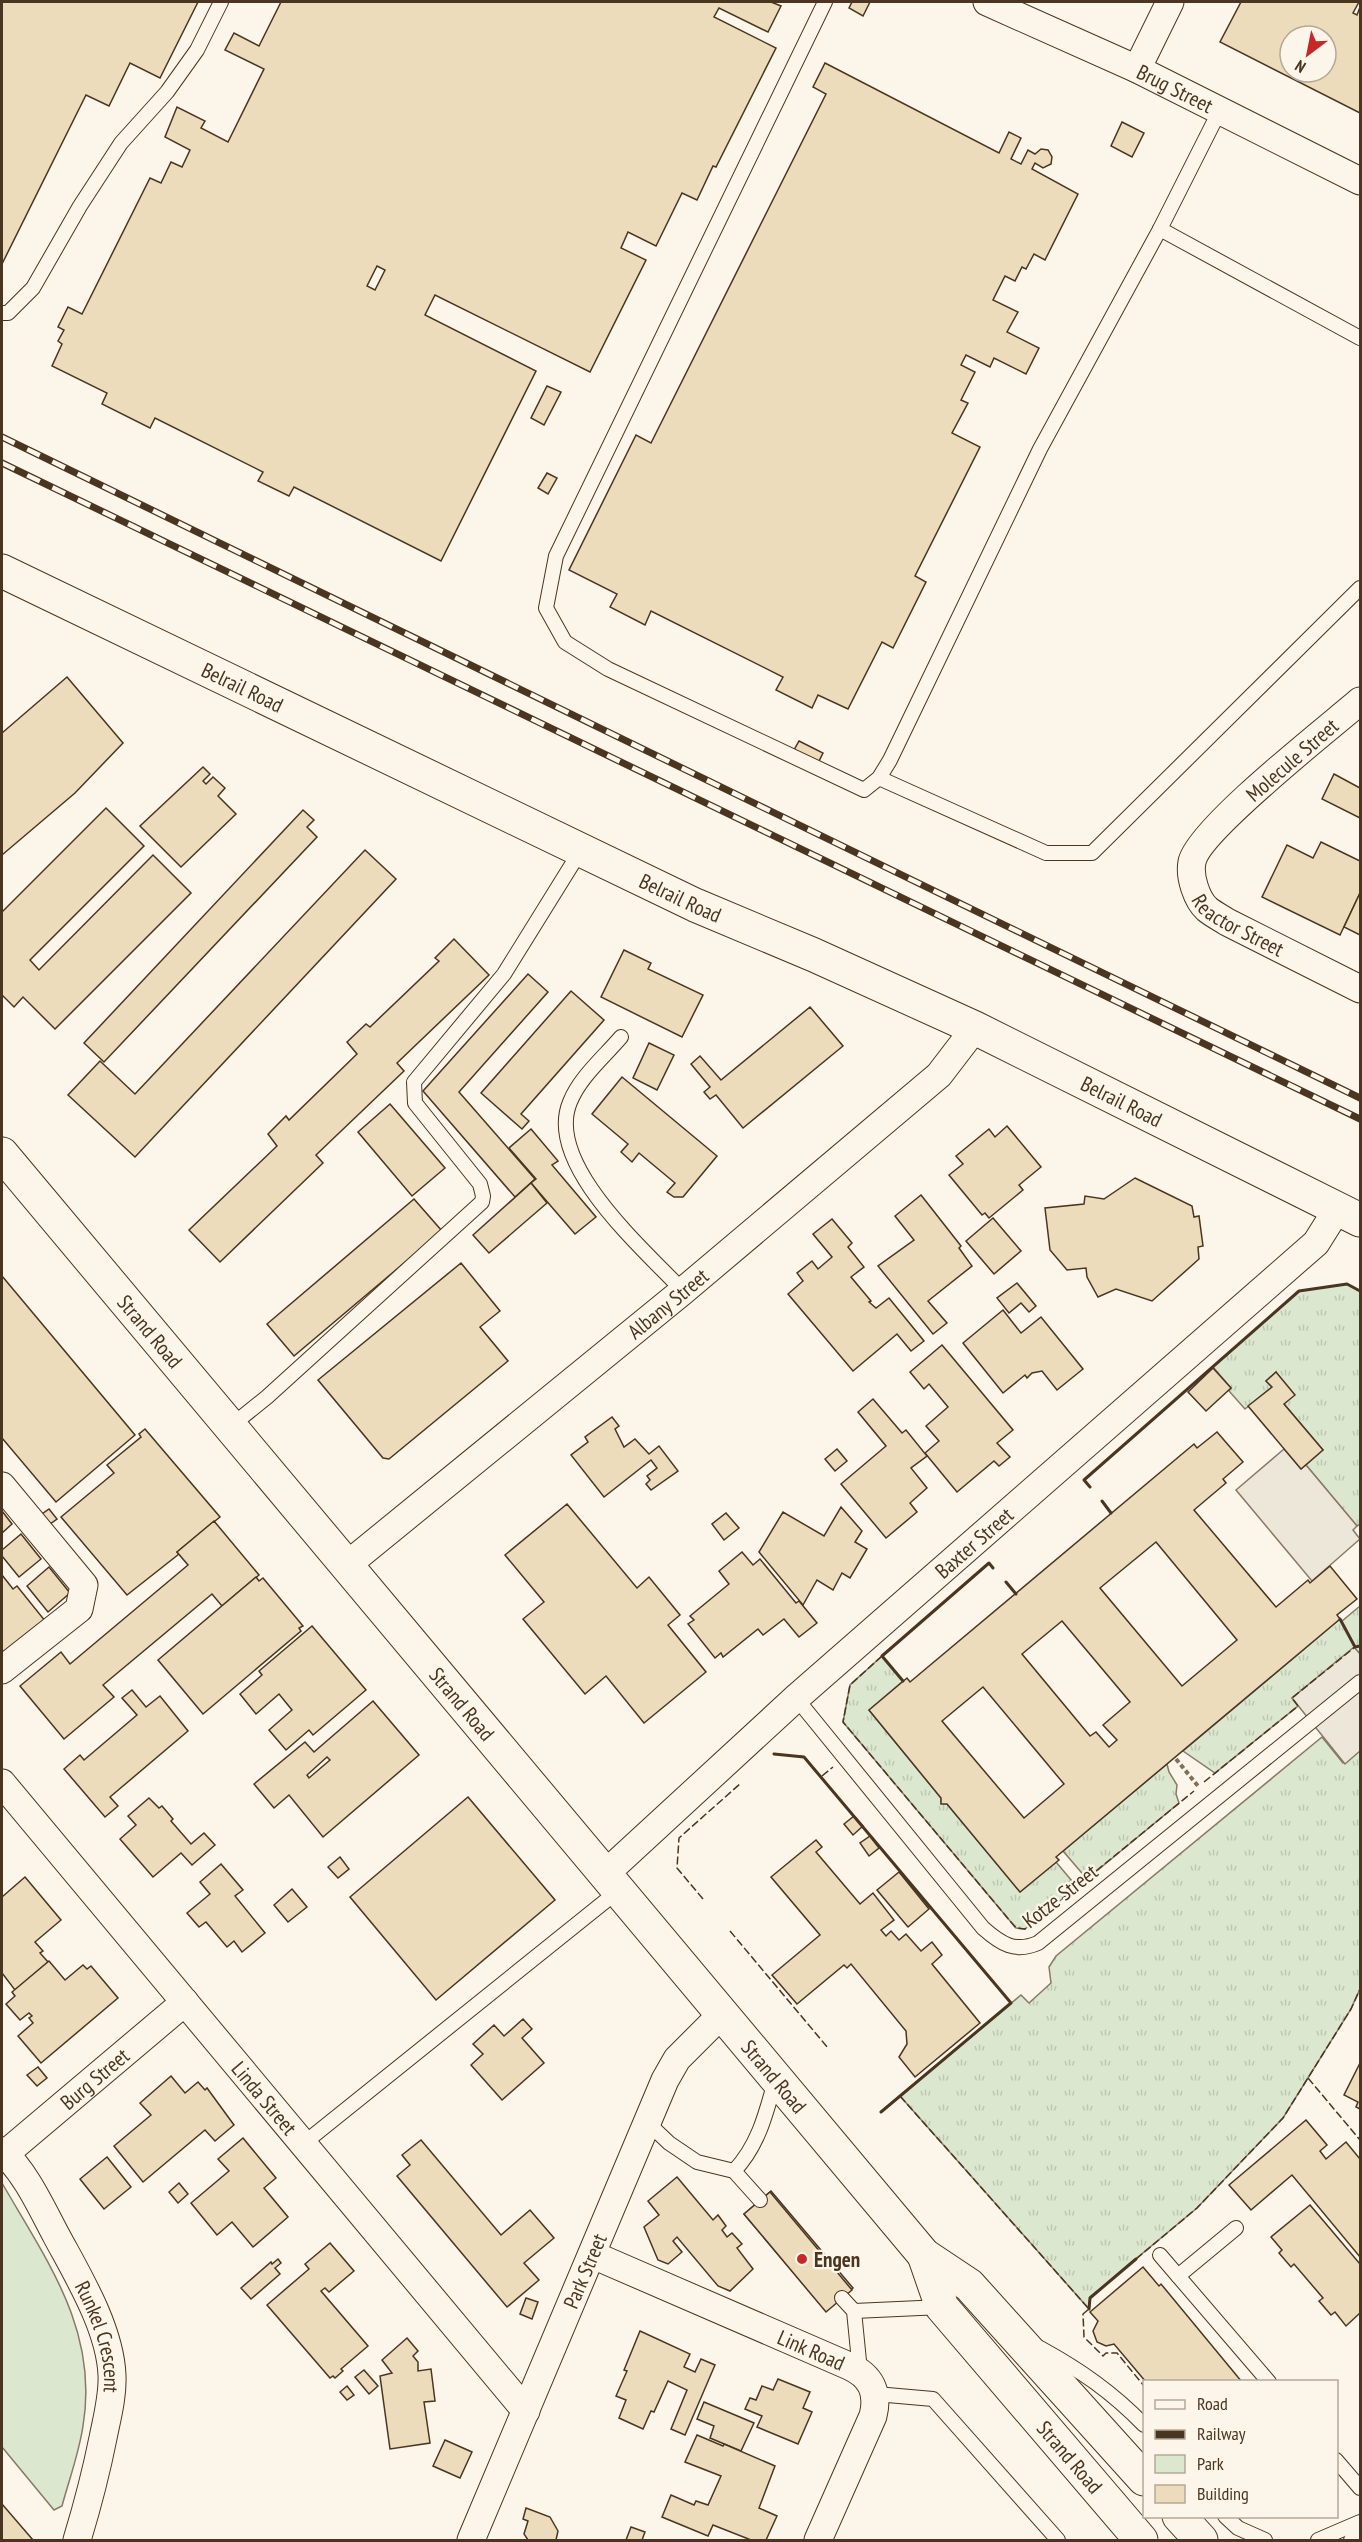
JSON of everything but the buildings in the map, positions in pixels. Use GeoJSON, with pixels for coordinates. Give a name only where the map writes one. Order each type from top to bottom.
{"type":"FeatureCollection","features":[{"type":"Feature","properties":{"kind":"main road","name":"Belrail Road"},"geometry":{"type":"LineString","coordinates":[[4,579],[695,905],[814,955],[975,1028],[1349,1214]]}},
{"type":"Feature","properties":{"kind":"main road","name":"Strand Road"},"geometry":{"type":"LineString","coordinates":[[2,1154],[924,2254],[969,2285],[1143,2478]]}},
{"type":"Feature","properties":{"kind":"main road","name":"Strand Road"},"geometry":{"type":"LineString","coordinates":[[924,2254],[942,2307],[1141,2541]]}},
{"type":"Feature","properties":{"kind":"main road"},"geometry":{"type":"LineString","coordinates":[[1169,2518],[1179,2541]]}},
{"type":"Feature","properties":{"kind":"main road"},"geometry":{"type":"LineString","coordinates":[[1180,2518],[1201,2541]]}},
{"type":"Feature","properties":{"kind":"street","name":"Brug Street"},"geometry":{"type":"LineString","coordinates":[[987,2],[1137,69],[1360,181]]}},
{"type":"Feature","properties":{"kind":"street"},"geometry":{"type":"LineString","coordinates":[[1137,69],[1170,2]]}},
{"type":"Feature","properties":{"kind":"street","name":"Molecule Street"},"geometry":{"type":"LineString","coordinates":[[1223,819],[1360,700]]}},
{"type":"Feature","properties":{"kind":"street","name":"Reactor Street"},"geometry":{"type":"LineString","coordinates":[[1223,819],[1197,851],[1192,862],[1192,874],[1199,898],[1208,909],[1227,922],[1360,989]]}},
{"type":"Feature","properties":{"kind":"street","name":"Albany Street"},"geometry":{"type":"LineString","coordinates":[[347,1564],[683,1291],[939,1075],[975,1028]]}},
{"type":"Feature","properties":{"kind":"street","name":"Baxter Street"},"geometry":{"type":"LineString","coordinates":[[612,1883],[796,1698],[1349,1214]]}},
{"type":"Feature","properties":{"kind":"street"},"geometry":{"type":"LineString","coordinates":[[2,1486],[84,1585],[79,1609],[2,1670]]}},
{"type":"Feature","properties":{"kind":"street","name":"Linda Street"},"geometry":{"type":"LineString","coordinates":[[2,1783],[526,2410]]}},
{"type":"Feature","properties":{"kind":"street","name":"Burg Street"},"geometry":{"type":"LineString","coordinates":[[3,2153],[185,2002]]}},
{"type":"Feature","properties":{"kind":"street","name":"Park Street"},"geometry":{"type":"LineString","coordinates":[[471,2541],[677,2059],[722,2014]]}},
{"type":"Feature","properties":{"kind":"street","name":"Runkel Crescent"},"geometry":{"type":"LineString","coordinates":[[3,2153],[30,2188],[91,2303],[106,2344],[112,2374],[108,2417],[91,2494],[77,2541]]}},
{"type":"Feature","properties":{"kind":"street","name":"Link Road"},"geometry":{"type":"LineString","coordinates":[[593,2255],[860,2371],[867,2377],[876,2394]]}},
{"type":"Feature","properties":{"kind":"street"},"geometry":{"type":"LineString","coordinates":[[818,2541],[873,2416],[876,2394]]}},
{"type":"Feature","properties":{"kind":"lane"},"geometry":{"type":"LineString","coordinates":[[2,313],[8,313],[33,288],[80,206],[121,143],[167,92],[197,50],[221,2]]}},
{"type":"Feature","properties":{"kind":"lane"},"geometry":{"type":"LineString","coordinates":[[825,2],[556,556],[546,608],[565,642],[608,669],[864,790],[879,778],[890,760],[1040,449],[1160,230],[1220,110]]}},
{"type":"Feature","properties":{"kind":"lane"},"geometry":{"type":"LineString","coordinates":[[1160,230],[1360,338]]}},
{"type":"Feature","properties":{"kind":"lane"},"geometry":{"type":"LineString","coordinates":[[879,778],[1047,853],[1092,853],[1360,588]]}},
{"type":"Feature","properties":{"kind":"lane"},"geometry":{"type":"LineString","coordinates":[[231,1426],[267,1397],[482,1202],[483,1190],[480,1184],[415,1103],[414,1082],[504,974],[581,850]]}},
{"type":"Feature","properties":{"kind":"lane"},"geometry":{"type":"LineString","coordinates":[[621,1037],[575,1091],[568,1104],[566,1124],[568,1144],[580,1172],[596,1197],[683,1291]]}},
{"type":"Feature","properties":{"kind":"lane","name":"Kotze Street"},"geometry":{"type":"LineString","coordinates":[[796,1698],[983,1928],[1001,1943],[1020,1948],[1038,1943],[1360,1682]]}},
{"type":"Feature","properties":{"kind":"lane"},"geometry":{"type":"LineString","coordinates":[[303,2144],[459,2016],[612,1883]]}},
{"type":"Feature","properties":{"kind":"lane"},"geometry":{"type":"LineString","coordinates":[[734,2171],[746,2158],[755,2142],[776,2079]]}},
{"type":"Feature","properties":{"kind":"lane"},"geometry":{"type":"LineString","coordinates":[[648,2123],[669,2143],[697,2162],[734,2171],[760,2200]]}},
{"type":"Feature","properties":{"kind":"lane"},"geometry":{"type":"LineString","coordinates":[[1178,2276],[1236,2228]]}},
{"type":"Feature","properties":{"kind":"lane"},"geometry":{"type":"LineString","coordinates":[[1160,2255],[1267,2380]]}},
{"type":"Feature","properties":{"kind":"lane"},"geometry":{"type":"LineString","coordinates":[[842,2298],[854,2311],[860,2371]]}},
{"type":"Feature","properties":{"kind":"lane"},"geometry":{"type":"LineString","coordinates":[[854,2311],[942,2307]]}},
{"type":"Feature","properties":{"kind":"lane"},"geometry":{"type":"LineString","coordinates":[[1009,2331],[1083,2372],[1122,2402],[1143,2424]]}},
{"type":"Feature","properties":{"kind":"lane"},"geometry":{"type":"LineString","coordinates":[[876,2394],[933,2399],[1058,2541]]}},
{"type":"Feature","properties":{"kind":"lane"},"geometry":{"type":"LineString","coordinates":[[1338,2462],[1360,2488]]}},
{"type":"Feature","properties":{"kind":"lane"},"geometry":{"type":"LineString","coordinates":[[1226,2518],[1238,2528],[1265,2541]]}},
{"type":"Feature","properties":{"kind":"lane"},"geometry":{"type":"LineString","coordinates":[[1318,2541],[1360,2522]]}},
{"type":"Feature","properties":{"kind":"lane"},"geometry":{"type":"LineString","coordinates":[[1351,2541],[1360,2531]]}},
{"type":"Feature","properties":{"kind":"path"},"geometry":{"type":"LineString","coordinates":[[1176,1759],[1202,1790]]}},
{"type":"Feature","properties":{"kind":"green space"},"geometry":{"type":"Polygon","coordinates":[[[1347,1284],[1360,1291],[1360,1524],[1357,1526],[1306,1465],[1323,1450],[1284,1404],[1276,1372],[1266,1381],[1272,1387],[1245,1409],[1229,1391],[1231,1388],[1213,1367],[1299,1291],[1347,1284]]]}},
{"type":"Feature","properties":{"kind":"green space"},"geometry":{"type":"Polygon","coordinates":[[[1360,1606],[1360,1654],[1354,1648],[1292,1698],[1298,1706],[1215,1773],[1183,1751],[1340,1619],[1342,1621],[1360,1606]]]}},
{"type":"Feature","properties":{"kind":"green space"},"geometry":{"type":"Polygon","coordinates":[[[882,1656],[903,1681],[869,1710],[941,1798],[941,1803],[947,1804],[1020,1892],[1056,1862],[1077,1887],[1025,1929],[1016,1928],[843,1722],[850,1685],[882,1656]]]}},
{"type":"Feature","properties":{"kind":"green space"},"geometry":{"type":"Polygon","coordinates":[[[1322,1737],[1343,1763],[1360,1751],[1360,1989],[1351,2009],[1283,2118],[1197,2208],[1090,2297],[1089,2309],[900,2096],[1021,1995],[1029,2003],[1051,1983],[1049,1967],[1056,1956],[1322,1737]]]}},
{"type":"Feature","properties":{"kind":"green space"},"geometry":{"type":"Polygon","coordinates":[[[1167,1764],[1177,1785],[1176,1794],[1179,1803],[1087,1879],[1063,1851],[1167,1764]]]}},
{"type":"Feature","properties":{"kind":"green space"},"geometry":{"type":"Polygon","coordinates":[[[2,2183],[52,2269],[76,2328],[83,2359],[86,2391],[83,2426],[62,2506],[54,2510],[2,2447],[2,2183]]]}},
{"type":"Feature","properties":{"kind":"shaded area"},"geometry":{"type":"Polygon","coordinates":[[[1284,1449],[1301,1469],[1306,1465],[1357,1526],[1353,1530],[1360,1539],[1312,1581],[1236,1490],[1284,1449]]]}},
{"type":"Feature","properties":{"kind":"shaded area"},"geometry":{"type":"Polygon","coordinates":[[[1354,1647],[1360,1654],[1360,1751],[1345,1764],[1292,1698],[1354,1647]]]}},
{"type":"Feature","properties":{"kind":"railway"},"geometry":{"type":"LineString","coordinates":[[2,437],[1360,1098]]}},
{"type":"Feature","properties":{"kind":"railway"},"geometry":{"type":"LineString","coordinates":[[2,463],[1360,1119]]}},
{"type":"Feature","properties":{"kind":"fence"},"geometry":{"type":"LineString","coordinates":[[1204,1782],[1298,1706],[1292,1698],[1355,1647]]}},
{"type":"Feature","properties":{"kind":"fence"},"geometry":{"type":"LineString","coordinates":[[882,1656],[850,1685],[843,1722],[1016,1928],[1025,1929],[1194,1791]]}},
{"type":"Feature","properties":{"kind":"fence"},"geometry":{"type":"LineString","coordinates":[[822,1776],[833,1767]]}},
{"type":"Feature","properties":{"kind":"fence"},"geometry":{"type":"LineString","coordinates":[[703,1899],[677,1868],[679,1838],[741,1783]]}},
{"type":"Feature","properties":{"kind":"fence"},"geometry":{"type":"LineString","coordinates":[[730,1931],[828,2048]]}},
{"type":"Feature","properties":{"kind":"fence"},"geometry":{"type":"LineString","coordinates":[[1136,2259],[1197,2208],[1283,2118],[1351,2009],[1360,1989]]}},
{"type":"Feature","properties":{"kind":"fence"},"geometry":{"type":"LineString","coordinates":[[1308,2078],[1360,2140]]}},
{"type":"Feature","properties":{"kind":"fence"},"geometry":{"type":"LineString","coordinates":[[900,2096],[1089,2309],[1083,2314],[1084,2337],[1103,2356],[1106,2353],[1117,2353],[1143,2385]]}},
{"type":"Feature","properties":{"kind":"wall"},"geometry":{"type":"LineString","coordinates":[[1090,1487],[1084,1480],[1299,1291],[1347,1284],[1360,1291]]}},
{"type":"Feature","properties":{"kind":"wall"},"geometry":{"type":"LineString","coordinates":[[1102,1501],[1111,1513]]}},
{"type":"Feature","properties":{"kind":"wall"},"geometry":{"type":"LineString","coordinates":[[903,1681],[882,1656],[989,1563],[993,1568]]}},
{"type":"Feature","properties":{"kind":"wall"},"geometry":{"type":"LineString","coordinates":[[1006,1582],[1016,1594]]}},
{"type":"Feature","properties":{"kind":"wall"},"geometry":{"type":"LineString","coordinates":[[1340,1619],[1355,1647],[1360,1646]]}},
{"type":"Feature","properties":{"kind":"wall"},"geometry":{"type":"LineString","coordinates":[[774,1754],[804,1757],[1011,2003],[881,2112]]}},
{"type":"Feature","properties":{"kind":"wall"},"geometry":{"type":"LineString","coordinates":[[1089,2309],[1090,2298],[1136,2259]]}},
{"type":"Feature","properties":{"kind":"place","name":"Engen"},"geometry":{"type":"Point","coordinates":[802,2259]}}]}
